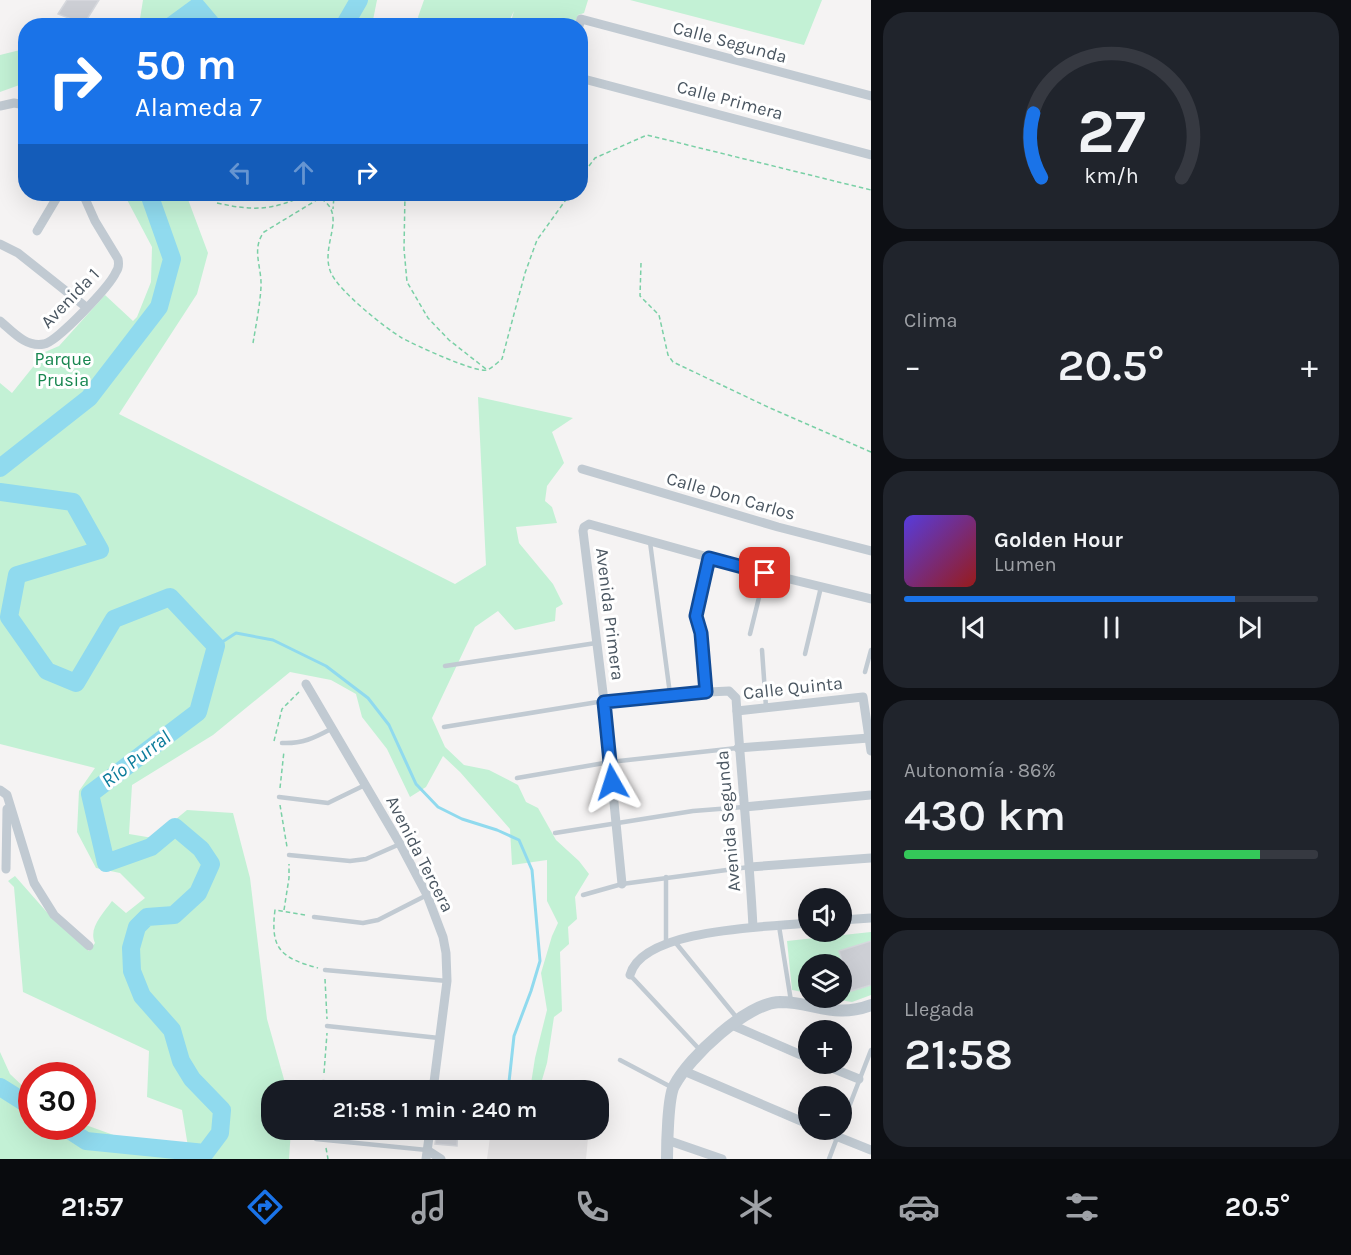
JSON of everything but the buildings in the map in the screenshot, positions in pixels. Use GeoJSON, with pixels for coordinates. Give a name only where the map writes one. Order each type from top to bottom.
{"type":"FeatureCollection","features":[{"type":"Feature","properties":{"kind":"street","name":"Calle Segunda"},"geometry":{"type":"LineString","coordinates":[[588,24],[871,96]]}},
{"type":"Feature","properties":{"kind":"street","name":"Calle Primera"},"geometry":{"type":"LineString","coordinates":[[588,80],[871,155]]}},
{"type":"Feature","properties":{"kind":"street"},"geometry":{"type":"LineString","coordinates":[[0,106],[18,104]]}},
{"type":"Feature","properties":{"kind":"street"},"geometry":{"type":"LineString","coordinates":[[37,231],[55,201]]}},
{"type":"Feature","properties":{"kind":"street","name":"Avenida 1"},"geometry":{"type":"LineString","coordinates":[[0,321],[23,340],[36,345],[44,345],[60,335],[112,279],[119,265],[114,251],[95,221],[86,201]]}},
{"type":"Feature","properties":{"kind":"street"},"geometry":{"type":"LineString","coordinates":[[0,244],[18,253],[86,307]]}},
{"type":"Feature","properties":{"kind":"street","name":"Calle Don Carlos"},"geometry":{"type":"LineString","coordinates":[[582,469],[778,527],[871,551]]}},
{"type":"Feature","properties":{"kind":"street","name":"Avenida Primera"},"geometry":{"type":"LineString","coordinates":[[622,885],[604,702],[583,531],[584,527],[589,524],[650,541]]}},
{"type":"Feature","properties":{"kind":"street"},"geometry":{"type":"LineString","coordinates":[[650,541],[765,573],[871,598]]}},
{"type":"Feature","properties":{"kind":"street","name":"Avenida Tercera"},"geometry":{"type":"LineString","coordinates":[[306,684],[334,728],[400,844],[426,895],[442,937],[446,953],[447,981],[435,1080]]}},
{"type":"Feature","properties":{"kind":"street","name":"Calle Quinta"},"geometry":{"type":"LineString","coordinates":[[670,694],[729,691],[736,698],[737,711],[863,697],[869,738]]}},
{"type":"Feature","properties":{"kind":"street","name":"Avenida Segunda"},"geometry":{"type":"LineString","coordinates":[[737,711],[753,927]]}},
{"type":"Feature","properties":{"kind":"street"},"geometry":{"type":"LineString","coordinates":[[738,748],[869,738],[871,751]]}},
{"type":"Feature","properties":{"kind":"street"},"geometry":{"type":"LineString","coordinates":[[0,790],[7,795],[6,869]]}},
{"type":"Feature","properties":{"kind":"street"},"geometry":{"type":"LineString","coordinates":[[744,807],[871,795]]}},
{"type":"Feature","properties":{"kind":"street"},"geometry":{"type":"LineString","coordinates":[[7,801],[34,884],[54,915],[89,946]]}},
{"type":"Feature","properties":{"kind":"street"},"geometry":{"type":"LineString","coordinates":[[750,867],[871,858]]}},
{"type":"Feature","properties":{"kind":"street"},"geometry":{"type":"LineString","coordinates":[[852,919],[871,918]]}},
{"type":"Feature","properties":{"kind":"street"},"geometry":{"type":"LineString","coordinates":[[630,975],[637,962],[647,954],[706,932],[798,924]]}},
{"type":"Feature","properties":{"kind":"street"},"geometry":{"type":"LineString","coordinates":[[666,1159],[673,1088],[701,1051],[750,1011],[780,1002],[841,1012],[871,1005]]}},
{"type":"Feature","properties":{"kind":"street"},"geometry":{"type":"LineString","coordinates":[[735,1023],[798,1053]]}},
{"type":"Feature","properties":{"kind":"street"},"geometry":{"type":"LineString","coordinates":[[684,1071],[798,1120]]}},
{"type":"Feature","properties":{"kind":"street"},"geometry":{"type":"LineString","coordinates":[[847,1074],[859,1079]]}},
{"type":"Feature","properties":{"kind":"street"},"geometry":{"type":"LineString","coordinates":[[667,1140],[722,1159]]}},
{"type":"Feature","properties":{"kind":"street"},"geometry":{"type":"LineString","coordinates":[[852,1140],[871,1150]]}},
{"type":"Feature","properties":{"kind":"street"},"geometry":{"type":"LineString","coordinates":[[427,1154],[441,1159]]}},
{"type":"Feature","properties":{"kind":"lane"},"geometry":{"type":"LineString","coordinates":[[444,727],[670,694],[650,541]]}},
{"type":"Feature","properties":{"kind":"lane"},"geometry":{"type":"LineString","coordinates":[[706,692],[701,633],[696,616],[709,558]]}},
{"type":"Feature","properties":{"kind":"lane"},"geometry":{"type":"LineString","coordinates":[[750,634],[765,573]]}},
{"type":"Feature","properties":{"kind":"lane"},"geometry":{"type":"LineString","coordinates":[[805,654],[821,587]]}},
{"type":"Feature","properties":{"kind":"lane"},"geometry":{"type":"LineString","coordinates":[[445,666],[596,643]]}},
{"type":"Feature","properties":{"kind":"lane"},"geometry":{"type":"LineString","coordinates":[[762,650],[766,709]]}},
{"type":"Feature","properties":{"kind":"lane"},"geometry":{"type":"LineString","coordinates":[[865,672],[871,650]]}},
{"type":"Feature","properties":{"kind":"lane"},"geometry":{"type":"LineString","coordinates":[[282,743],[297,744],[309,741],[334,728]]}},
{"type":"Feature","properties":{"kind":"lane"},"geometry":{"type":"LineString","coordinates":[[517,778],[610,762],[738,748]]}},
{"type":"Feature","properties":{"kind":"lane"},"geometry":{"type":"LineString","coordinates":[[279,797],[328,803],[366,785]]}},
{"type":"Feature","properties":{"kind":"lane"},"geometry":{"type":"LineString","coordinates":[[555,833],[693,811],[744,807]]}},
{"type":"Feature","properties":{"kind":"lane"},"geometry":{"type":"LineString","coordinates":[[289,855],[350,861],[366,859],[400,844]]}},
{"type":"Feature","properties":{"kind":"lane"},"geometry":{"type":"LineString","coordinates":[[583,895],[666,877],[750,867]]}},
{"type":"Feature","properties":{"kind":"lane"},"geometry":{"type":"LineString","coordinates":[[666,877],[670,944],[735,1023]]}},
{"type":"Feature","properties":{"kind":"lane"},"geometry":{"type":"LineString","coordinates":[[314,916],[363,922],[378,920],[426,895]]}},
{"type":"Feature","properties":{"kind":"lane"},"geometry":{"type":"LineString","coordinates":[[779,926],[791,1004]]}},
{"type":"Feature","properties":{"kind":"lane"},"geometry":{"type":"LineString","coordinates":[[325,970],[447,981]]}},
{"type":"Feature","properties":{"kind":"lane"},"geometry":{"type":"LineString","coordinates":[[630,975],[701,1051]]}},
{"type":"Feature","properties":{"kind":"lane"},"geometry":{"type":"LineString","coordinates":[[327,1026],[439,1038]]}},
{"type":"Feature","properties":{"kind":"lane"},"geometry":{"type":"LineString","coordinates":[[852,1098],[871,1050]]}},
{"type":"Feature","properties":{"kind":"lane"},"geometry":{"type":"LineString","coordinates":[[620,1060],[673,1088]]}},
{"type":"Feature","properties":{"kind":"lane"},"geometry":{"type":"LineString","coordinates":[[324,1140],[427,1154]]}},
{"type":"Feature","properties":{"kind":"lane"},"geometry":{"type":"LineString","coordinates":[[829,1159],[836,1140]]}},
{"type":"Feature","properties":{"kind":"path"},"geometry":{"type":"LineString","coordinates":[[588,167],[595,158],[647,135],[871,190]]}},
{"type":"Feature","properties":{"kind":"path"},"geometry":{"type":"LineString","coordinates":[[217,202],[245,209],[273,207],[289,201]]}},
{"type":"Feature","properties":{"kind":"path"},"geometry":{"type":"LineString","coordinates":[[253,344],[261,286],[258,240],[264,232],[315,201]]}},
{"type":"Feature","properties":{"kind":"path"},"geometry":{"type":"LineString","coordinates":[[325,201],[333,210]]}},
{"type":"Feature","properties":{"kind":"path"},"geometry":{"type":"LineString","coordinates":[[334,201],[334,220],[327,260],[332,275],[345,291],[401,338],[473,369],[487,370],[502,359],[525,273],[537,240],[565,201]]}},
{"type":"Feature","properties":{"kind":"path"},"geometry":{"type":"LineString","coordinates":[[405,201],[404,249],[407,282],[428,318],[449,340],[487,370]]}},
{"type":"Feature","properties":{"kind":"path"},"geometry":{"type":"LineString","coordinates":[[641,263],[640,296],[659,315],[668,355],[673,362],[871,452]]}},
{"type":"Feature","properties":{"kind":"path"},"geometry":{"type":"LineString","coordinates":[[314,916],[275,910],[273,930],[278,947],[289,958],[325,970],[327,1026],[323,1080]]}},
{"type":"Feature","properties":{"kind":"path"},"geometry":{"type":"LineString","coordinates":[[324,1140],[328,1159]]}},
{"type":"Feature","properties":{"kind":"shaded area"},"geometry":{"type":"Polygon","coordinates":[[[490,1140],[588,1140],[586,1159],[487,1159],[490,1140]]]}},
{"type":"Feature","properties":{"kind":"green space"},"geometry":{"type":"Polygon","coordinates":[[[143,0],[377,0],[373,18],[140,18],[143,0]]]}},
{"type":"Feature","properties":{"kind":"green space"},"geometry":{"type":"Polygon","coordinates":[[[424,0],[588,0],[584,13],[577,18],[512,18],[514,11],[510,18],[418,17],[424,0]]]}},
{"type":"Feature","properties":{"kind":"green space"},"geometry":{"type":"Polygon","coordinates":[[[630,0],[822,0],[804,45],[630,0]]]}},
{"type":"Feature","properties":{"kind":"green space"},"geometry":{"type":"Polygon","coordinates":[[[18,50],[18,86],[0,92],[0,55],[18,50]]]}},
{"type":"Feature","properties":{"kind":"green space","name":"Parque Prusia"},"geometry":{"type":"Polygon","coordinates":[[[128,201],[189,201],[208,253],[197,294],[119,414],[455,584],[486,565],[478,397],[573,418],[552,432],[564,463],[547,486],[545,501],[552,507],[557,523],[516,527],[519,543],[553,584],[563,604],[556,608],[555,621],[515,630],[498,611],[475,627],[432,718],[445,747],[464,765],[489,770],[518,785],[526,802],[538,808],[556,840],[579,861],[589,874],[575,897],[577,919],[568,927],[569,944],[560,952],[562,1011],[554,1017],[542,1080],[532,1080],[547,1010],[541,973],[558,923],[547,901],[547,860],[512,865],[510,829],[443,756],[426,787],[410,797],[387,749],[362,717],[356,694],[331,680],[290,672],[213,735],[132,785],[129,834],[153,838],[187,810],[233,813],[250,878],[267,1019],[284,1080],[261,1080],[261,1140],[290,1140],[289,1159],[190,1159],[182,1110],[147,1097],[149,1051],[23,992],[14,887],[8,881],[15,876],[52,918],[89,951],[95,943],[93,932],[95,927],[112,901],[126,913],[145,898],[120,873],[96,868],[77,832],[79,791],[95,768],[0,744],[0,383],[12,393],[45,352],[59,346],[105,295],[133,321],[137,317],[151,282],[152,247],[128,201]]]}},
{"type":"Feature","properties":{"kind":"green space"},"geometry":{"type":"Polygon","coordinates":[[[871,932],[871,941],[839,952],[840,954],[798,954],[798,991],[792,990],[787,941],[852,942],[852,934],[871,932]]]}},
{"type":"Feature","properties":{"kind":"green space"},"geometry":{"type":"Polygon","coordinates":[[[871,985],[871,995],[852,1002],[852,991],[871,985]]]}},
{"type":"Feature","properties":{"kind":"green space"},"geometry":{"type":"Polygon","coordinates":[[[0,1052],[10,1074],[18,1082],[18,1140],[96,1140],[96,1129],[180,1159],[0,1159],[0,1052]]]}},
{"type":"Feature","properties":{"kind":"waterway","name":"Río Purral"},"geometry":{"type":"LineString","coordinates":[[349,18],[359,0]]}},
{"type":"Feature","properties":{"kind":"waterway","name":"Río Purral"},"geometry":{"type":"LineString","coordinates":[[182,18],[197,7],[206,18]]}},
{"type":"Feature","properties":{"kind":"waterway","name":"Río Purral"},"geometry":{"type":"LineString","coordinates":[[0,468],[89,398],[159,307],[172,259],[151,201]]}},
{"type":"Feature","properties":{"kind":"waterway","name":"Río Purral"},"geometry":{"type":"LineString","coordinates":[[0,492],[73,502],[100,550],[17,575],[9,617],[47,671],[76,683],[114,619],[170,597],[216,646],[198,712],[90,794],[106,863],[151,847],[175,827],[201,849],[211,864],[198,893],[174,915],[147,917],[137,927],[131,948],[132,971],[142,996],[172,1030],[181,1061],[192,1079],[222,1110],[220,1133],[205,1153],[84,1140]]}},
{"type":"Feature","properties":{"kind":"waterway"},"geometry":{"type":"LineString","coordinates":[[216,646],[236,633],[273,640],[326,666],[368,698],[389,725],[416,784],[438,807],[462,819],[519,840],[532,870],[540,961],[514,1036],[509,1080]]}},
{"type":"Feature","properties":{"kind":"waterway","name":"Río Purral"},"geometry":{"type":"LineString","coordinates":[[0,1087],[18,1098]]}},
{"type":"Feature","properties":{"kind":"route"},"geometry":{"type":"LineString","coordinates":[[612,782],[604,702],[706,692],[701,633],[696,616],[709,558],[765,573]]}}]}
